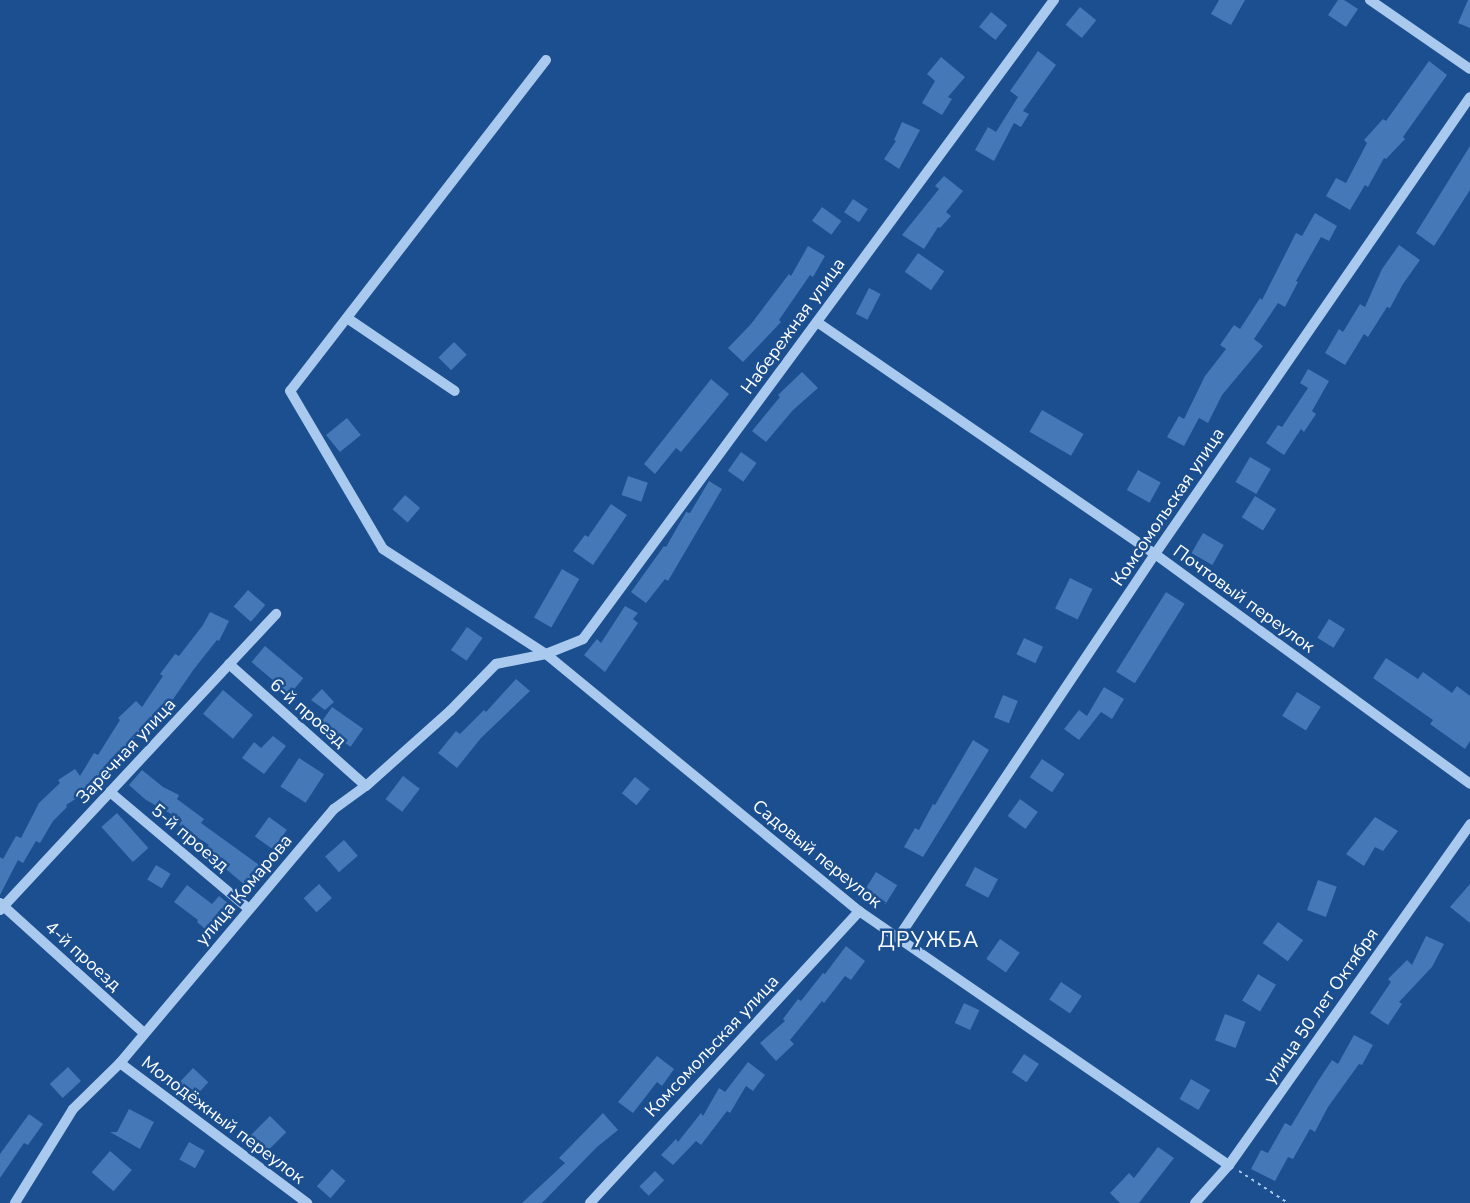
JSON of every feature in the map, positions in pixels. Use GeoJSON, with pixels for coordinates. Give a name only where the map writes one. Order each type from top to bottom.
{"type":"FeatureCollection","features":[{"type":"Feature","properties":{"kind":"street","name":"Набережная улица"},"geometry":{"type":"LineString","coordinates":[[546,654],[584,639],[1054,0]]}},
{"type":"Feature","properties":{"kind":"street"},"geometry":{"type":"LineString","coordinates":[[1370,0],[1470,69]]}},
{"type":"Feature","properties":{"kind":"street"},"geometry":{"type":"LineString","coordinates":[[455,391],[347,318],[546,60]]}},
{"type":"Feature","properties":{"kind":"street","name":"Комсомольская улица"},"geometry":{"type":"LineString","coordinates":[[898,938],[1155,554],[1470,98]]}},
{"type":"Feature","properties":{"kind":"street","name":"Садовый переулок"},"geometry":{"type":"LineString","coordinates":[[347,318],[290,392],[383,549],[546,654],[859,911],[1229,1165]]}},
{"type":"Feature","properties":{"kind":"street","name":"Почтовый переулок"},"geometry":{"type":"LineString","coordinates":[[817,322],[1155,554],[1470,784]]}},
{"type":"Feature","properties":{"kind":"street","name":"Заречная улица"},"geometry":{"type":"LineString","coordinates":[[1,906],[276,614]]}},
{"type":"Feature","properties":{"kind":"street","name":"улица Комарова"},"geometry":{"type":"LineString","coordinates":[[15,1203],[73,1109],[120,1063],[334,809],[366,786],[450,711],[496,664],[546,654]]}},
{"type":"Feature","properties":{"kind":"street","name":"6-й проезд"},"geometry":{"type":"LineString","coordinates":[[229,664],[366,786]]}},
{"type":"Feature","properties":{"kind":"street","name":"5-й проезд"},"geometry":{"type":"LineString","coordinates":[[110,792],[249,909]]}},
{"type":"Feature","properties":{"kind":"street","name":"улица 50 лет Октября"},"geometry":{"type":"LineString","coordinates":[[1195,1203],[1229,1165],[1470,824]]}},
{"type":"Feature","properties":{"kind":"street","name":"4-й проезд"},"geometry":{"type":"LineString","coordinates":[[1,906],[144,1033]]}},
{"type":"Feature","properties":{"kind":"street","name":"Комсомольская улица"},"geometry":{"type":"LineString","coordinates":[[590,1203],[859,911]]}},
{"type":"Feature","properties":{"kind":"street","name":"Молодёжный переулок"},"geometry":{"type":"LineString","coordinates":[[120,1063],[307,1203]]}},
{"type":"Feature","properties":{"kind":"path"},"geometry":{"type":"LineString","coordinates":[[1229,1165],[1288,1203]]}},
{"type":"Feature","properties":{"kind":"building"},"geometry":{"type":"Polygon","coordinates":[[[1219,0],[1245,0],[1231,25],[1211,14],[1219,0]]]}},
{"type":"Feature","properties":{"kind":"building"},"geometry":{"type":"Polygon","coordinates":[[[1338,0],[1344,0],[1358,9],[1346,27],[1328,15],[1338,0]]]}},
{"type":"Feature","properties":{"kind":"building"},"geometry":{"type":"Polygon","coordinates":[[[1470,0],[1470,28],[1458,23],[1470,0]]]}},
{"type":"Feature","properties":{"kind":"building"},"geometry":{"type":"Polygon","coordinates":[[[1080,7],[1096,20],[1082,38],[1066,25],[1080,7]]]}},
{"type":"Feature","properties":{"kind":"building"},"geometry":{"type":"Polygon","coordinates":[[[991,12],[1007,25],[995,40],[979,27],[991,12]]]}},
{"type":"Feature","properties":{"kind":"building"},"geometry":{"type":"Polygon","coordinates":[[[1038,51],[1056,65],[1023,111],[1029,114],[1021,127],[1014,123],[994,161],[975,150],[988,127],[996,132],[1018,97],[1010,91],[1038,51]]]}},
{"type":"Feature","properties":{"kind":"building"},"geometry":{"type":"Polygon","coordinates":[[[941,57],[965,77],[948,97],[952,99],[942,115],[922,103],[935,81],[927,74],[941,57]]]}},
{"type":"Feature","properties":{"kind":"building"},"geometry":{"type":"Polygon","coordinates":[[[1429,61],[1447,75],[1403,137],[1405,139],[1386,159],[1384,158],[1368,187],[1365,185],[1350,210],[1326,196],[1336,178],[1346,183],[1367,143],[1364,140],[1383,119],[1386,121],[1429,61]]]}},
{"type":"Feature","properties":{"kind":"building"},"geometry":{"type":"Polygon","coordinates":[[[902,122],[920,130],[899,169],[884,159],[896,141],[894,140],[902,122]]]}},
{"type":"Feature","properties":{"kind":"building"},"geometry":{"type":"Polygon","coordinates":[[[1470,146],[1470,190],[1434,246],[1416,233],[1470,146]]]}},
{"type":"Feature","properties":{"kind":"building"},"geometry":{"type":"Polygon","coordinates":[[[944,176],[963,191],[946,212],[951,216],[940,228],[938,227],[924,249],[902,235],[939,189],[935,186],[944,176]]]}},
{"type":"Feature","properties":{"kind":"building"},"geometry":{"type":"Polygon","coordinates":[[[853,199],[868,209],[859,222],[844,212],[853,199]]]}},
{"type":"Feature","properties":{"kind":"building"},"geometry":{"type":"Polygon","coordinates":[[[822,207],[841,221],[831,235],[812,221],[822,207]]]}},
{"type":"Feature","properties":{"kind":"building"},"geometry":{"type":"Polygon","coordinates":[[[1315,213],[1337,226],[1329,241],[1321,237],[1296,281],[1298,282],[1285,307],[1278,303],[1254,339],[1263,346],[1222,395],[1208,423],[1199,418],[1184,446],[1167,437],[1179,416],[1184,419],[1205,376],[1226,349],[1220,345],[1234,325],[1240,329],[1260,298],[1262,300],[1296,233],[1302,236],[1315,213]]]}},
{"type":"Feature","properties":{"kind":"building"},"geometry":{"type":"Polygon","coordinates":[[[1399,245],[1420,260],[1390,308],[1387,307],[1368,337],[1364,334],[1345,365],[1325,353],[1339,329],[1343,332],[1360,304],[1365,307],[1382,269],[1399,245]]]}},
{"type":"Feature","properties":{"kind":"building"},"geometry":{"type":"Polygon","coordinates":[[[808,246],[825,256],[813,277],[810,275],[779,320],[781,322],[743,362],[728,348],[751,324],[789,274],[791,276],[808,246]]]}},
{"type":"Feature","properties":{"kind":"building"},"geometry":{"type":"Polygon","coordinates":[[[918,253],[944,271],[931,290],[905,272],[918,253]]]}},
{"type":"Feature","properties":{"kind":"building"},"geometry":{"type":"Polygon","coordinates":[[[869,288],[881,294],[867,320],[856,314],[869,288]]]}},
{"type":"Feature","properties":{"kind":"building"},"geometry":{"type":"Polygon","coordinates":[[[454,342],[467,355],[451,370],[438,358],[454,342]]]}},
{"type":"Feature","properties":{"kind":"building"},"geometry":{"type":"Polygon","coordinates":[[[1308,369],[1329,381],[1312,411],[1316,414],[1304,432],[1301,429],[1284,455],[1266,443],[1278,425],[1282,427],[1308,388],[1300,383],[1308,369]]]}},
{"type":"Feature","properties":{"kind":"building"},"geometry":{"type":"Polygon","coordinates":[[[802,372],[818,388],[793,410],[766,442],[752,431],[780,397],[778,395],[802,372]]]}},
{"type":"Feature","properties":{"kind":"building"},"geometry":{"type":"Polygon","coordinates":[[[711,379],[729,394],[681,452],[676,448],[655,474],[644,464],[711,379]]]}},
{"type":"Feature","properties":{"kind":"building"},"geometry":{"type":"Polygon","coordinates":[[[1042,410],[1084,434],[1071,456],[1030,432],[1042,410]]]}},
{"type":"Feature","properties":{"kind":"building"},"geometry":{"type":"Polygon","coordinates":[[[347,418],[361,435],[340,452],[326,435],[347,418]]]}},
{"type":"Feature","properties":{"kind":"building"},"geometry":{"type":"Polygon","coordinates":[[[741,452],[757,463],[743,482],[728,471],[741,452]]]}},
{"type":"Feature","properties":{"kind":"building"},"geometry":{"type":"Polygon","coordinates":[[[1250,457],[1271,469],[1256,494],[1236,482],[1250,457]]]}},
{"type":"Feature","properties":{"kind":"building"},"geometry":{"type":"Polygon","coordinates":[[[1138,470],[1161,483],[1150,503],[1127,490],[1138,470]]]}},
{"type":"Feature","properties":{"kind":"building"},"geometry":{"type":"Polygon","coordinates":[[[628,476],[648,483],[641,502],[621,495],[628,476]]]}},
{"type":"Feature","properties":{"kind":"building"},"geometry":{"type":"Polygon","coordinates":[[[709,481],[722,489],[668,581],[665,579],[646,603],[631,592],[664,546],[666,547],[686,512],[690,513],[709,481]]]}},
{"type":"Feature","properties":{"kind":"building"},"geometry":{"type":"Polygon","coordinates":[[[405,495],[420,508],[408,522],[393,509],[405,495]]]}},
{"type":"Feature","properties":{"kind":"building"},"geometry":{"type":"Polygon","coordinates":[[[1255,496],[1276,509],[1263,530],[1242,517],[1255,496]]]}},
{"type":"Feature","properties":{"kind":"building"},"geometry":{"type":"Polygon","coordinates":[[[611,504],[627,515],[593,565],[573,551],[585,535],[588,537],[611,504]]]}},
{"type":"Feature","properties":{"kind":"building"},"geometry":{"type":"Polygon","coordinates":[[[1203,533],[1224,545],[1212,565],[1192,553],[1203,533]]]}},
{"type":"Feature","properties":{"kind":"building"},"geometry":{"type":"Polygon","coordinates":[[[562,569],[579,579],[551,627],[534,617],[562,569]]]}},
{"type":"Feature","properties":{"kind":"building"},"geometry":{"type":"Polygon","coordinates":[[[1070,578],[1092,589],[1078,620],[1055,609],[1070,578]]]}},
{"type":"Feature","properties":{"kind":"building"},"geometry":{"type":"Polygon","coordinates":[[[248,590],[265,605],[251,622],[234,607],[248,590]]]}},
{"type":"Feature","properties":{"kind":"building"},"geometry":{"type":"Polygon","coordinates":[[[1166,592],[1185,604],[1135,683],[1116,672],[1166,592]]]}},
{"type":"Feature","properties":{"kind":"building"},"geometry":{"type":"Polygon","coordinates":[[[625,606],[638,613],[633,619],[638,623],[605,672],[584,655],[597,639],[601,643],[625,606]]]}},
{"type":"Feature","properties":{"kind":"building"},"geometry":{"type":"Polygon","coordinates":[[[210,612],[229,621],[219,641],[217,640],[194,669],[167,708],[137,734],[120,761],[116,759],[102,782],[66,805],[67,807],[53,821],[40,843],[36,841],[23,863],[18,860],[0,895],[0,857],[3,859],[16,836],[21,838],[39,803],[60,783],[58,780],[75,769],[80,776],[94,753],[98,755],[120,720],[118,718],[136,701],[142,707],[163,676],[160,674],[175,654],[179,656],[210,612]]]}},
{"type":"Feature","properties":{"kind":"building"},"geometry":{"type":"Polygon","coordinates":[[[1329,619],[1345,629],[1333,648],[1317,638],[1329,619]]]}},
{"type":"Feature","properties":{"kind":"building"},"geometry":{"type":"Polygon","coordinates":[[[467,627],[483,638],[467,661],[451,650],[467,627]]]}},
{"type":"Feature","properties":{"kind":"building"},"geometry":{"type":"Polygon","coordinates":[[[1024,638],[1043,647],[1035,663],[1016,654],[1024,638]]]}},
{"type":"Feature","properties":{"kind":"building"},"geometry":{"type":"Polygon","coordinates":[[[265,646],[303,678],[290,694],[252,662],[265,646]]]}},
{"type":"Feature","properties":{"kind":"building"},"geometry":{"type":"Polygon","coordinates":[[[1386,658],[1418,679],[1423,672],[1452,693],[1457,686],[1470,696],[1470,741],[1465,749],[1430,724],[1433,720],[1373,678],[1386,658]]]}},
{"type":"Feature","properties":{"kind":"building"},"geometry":{"type":"Polygon","coordinates":[[[516,679],[530,691],[481,738],[457,768],[438,753],[456,731],[460,734],[484,710],[486,712],[516,679]]]}},
{"type":"Feature","properties":{"kind":"building"},"geometry":{"type":"Polygon","coordinates":[[[1104,687],[1124,699],[1112,719],[1101,712],[1079,740],[1064,729],[1079,710],[1087,716],[1104,687]]]}},
{"type":"Feature","properties":{"kind":"building"},"geometry":{"type":"Polygon","coordinates":[[[322,689],[334,702],[325,710],[311,700],[322,689]]]}},
{"type":"Feature","properties":{"kind":"building"},"geometry":{"type":"Polygon","coordinates":[[[223,690],[253,715],[233,739],[203,714],[223,690]]]}},
{"type":"Feature","properties":{"kind":"building"},"geometry":{"type":"Polygon","coordinates":[[[1297,692],[1321,707],[1306,731],[1282,716],[1297,692]]]}},
{"type":"Feature","properties":{"kind":"building"},"geometry":{"type":"Polygon","coordinates":[[[1003,695],[1018,701],[1009,723],[994,717],[1003,695]]]}},
{"type":"Feature","properties":{"kind":"building"},"geometry":{"type":"Polygon","coordinates":[[[332,707],[363,729],[351,747],[319,725],[332,707]]]}},
{"type":"Feature","properties":{"kind":"building"},"geometry":{"type":"Polygon","coordinates":[[[273,736],[286,746],[264,774],[242,758],[254,742],[261,748],[273,736]]]}},
{"type":"Feature","properties":{"kind":"building"},"geometry":{"type":"Polygon","coordinates":[[[973,740],[989,750],[923,857],[904,847],[915,828],[919,830],[973,740]]]}},
{"type":"Feature","properties":{"kind":"building"},"geometry":{"type":"Polygon","coordinates":[[[299,758],[324,774],[306,803],[280,787],[299,758]]]}},
{"type":"Feature","properties":{"kind":"building"},"geometry":{"type":"Polygon","coordinates":[[[1042,759],[1064,774],[1052,792],[1030,777],[1042,759]]]}},
{"type":"Feature","properties":{"kind":"building"},"geometry":{"type":"Polygon","coordinates":[[[142,770],[163,787],[179,795],[177,799],[204,819],[201,823],[262,867],[246,886],[226,869],[229,866],[205,850],[209,845],[179,825],[182,820],[146,800],[129,785],[142,770]]]}},
{"type":"Feature","properties":{"kind":"building"},"geometry":{"type":"Polygon","coordinates":[[[403,776],[420,789],[402,812],[386,799],[403,776]]]}},
{"type":"Feature","properties":{"kind":"building"},"geometry":{"type":"Polygon","coordinates":[[[635,777],[650,789],[637,805],[622,793],[635,777]]]}},
{"type":"Feature","properties":{"kind":"building"},"geometry":{"type":"Polygon","coordinates":[[[1020,799],[1038,812],[1025,829],[1008,816],[1020,799]]]}},
{"type":"Feature","properties":{"kind":"building"},"geometry":{"type":"Polygon","coordinates":[[[117,813],[148,848],[133,862],[101,827],[117,813]]]}},
{"type":"Feature","properties":{"kind":"building"},"geometry":{"type":"Polygon","coordinates":[[[269,817],[287,830],[273,849],[255,836],[269,817]]]}},
{"type":"Feature","properties":{"kind":"building"},"geometry":{"type":"Polygon","coordinates":[[[1375,817],[1398,831],[1383,851],[1375,847],[1364,866],[1346,854],[1375,817]]]}},
{"type":"Feature","properties":{"kind":"building"},"geometry":{"type":"Polygon","coordinates":[[[344,840],[358,856],[339,872],[325,856],[344,840]]]}},
{"type":"Feature","properties":{"kind":"building"},"geometry":{"type":"Polygon","coordinates":[[[156,865],[171,874],[162,888],[147,880],[156,865]]]}},
{"type":"Feature","properties":{"kind":"building"},"geometry":{"type":"Polygon","coordinates":[[[975,867],[998,879],[988,898],[965,886],[975,867]]]}},
{"type":"Feature","properties":{"kind":"building"},"geometry":{"type":"Polygon","coordinates":[[[876,872],[897,885],[886,904],[864,891],[876,872]]]}},
{"type":"Feature","properties":{"kind":"building"},"geometry":{"type":"Polygon","coordinates":[[[1318,880],[1337,887],[1326,917],[1307,910],[1318,880]]]}},
{"type":"Feature","properties":{"kind":"building"},"geometry":{"type":"Polygon","coordinates":[[[319,884],[332,898],[317,912],[304,898],[319,884]]]}},
{"type":"Feature","properties":{"kind":"building"},"geometry":{"type":"Polygon","coordinates":[[[1470,884],[1470,923],[1450,907],[1470,884]]]}},
{"type":"Feature","properties":{"kind":"building"},"geometry":{"type":"Polygon","coordinates":[[[187,885],[212,904],[219,896],[234,908],[211,934],[197,922],[198,920],[174,902],[187,885]]]}},
{"type":"Feature","properties":{"kind":"building"},"geometry":{"type":"Polygon","coordinates":[[[1278,922],[1303,940],[1288,961],[1263,943],[1278,922]]]}},
{"type":"Feature","properties":{"kind":"building"},"geometry":{"type":"Polygon","coordinates":[[[1426,936],[1444,944],[1432,967],[1399,1002],[1402,1004],[1388,1025],[1370,1013],[1391,982],[1388,979],[1407,960],[1412,965],[1426,936]]]}},
{"type":"Feature","properties":{"kind":"building"},"geometry":{"type":"Polygon","coordinates":[[[1000,939],[1020,953],[1006,972],[986,959],[1000,939]]]}},
{"type":"Feature","properties":{"kind":"building"},"geometry":{"type":"Polygon","coordinates":[[[846,946],[865,961],[851,980],[845,976],[824,1003],[822,1001],[790,1040],[794,1044],[776,1061],[760,1043],[785,1021],[783,1019],[798,999],[801,1001],[846,946]]]}},
{"type":"Feature","properties":{"kind":"building"},"geometry":{"type":"Polygon","coordinates":[[[1258,974],[1276,985],[1260,1011],[1242,1001],[1258,974]]]}},
{"type":"Feature","properties":{"kind":"building"},"geometry":{"type":"Polygon","coordinates":[[[1061,982],[1082,996],[1070,1013],[1049,999],[1061,982]]]}},
{"type":"Feature","properties":{"kind":"building"},"geometry":{"type":"Polygon","coordinates":[[[964,1003],[979,1010],[970,1030],[955,1023],[964,1003]]]}},
{"type":"Feature","properties":{"kind":"building"},"geometry":{"type":"Polygon","coordinates":[[[1225,1014],[1246,1022],[1236,1048],[1215,1040],[1225,1014]]]}},
{"type":"Feature","properties":{"kind":"building"},"geometry":{"type":"Polygon","coordinates":[[[1354,1035],[1373,1045],[1362,1065],[1359,1064],[1328,1107],[1315,1132],[1310,1129],[1293,1159],[1288,1157],[1275,1181],[1251,1169],[1261,1150],[1268,1153],[1285,1123],[1291,1126],[1332,1060],[1338,1064],[1354,1035]]]}},
{"type":"Feature","properties":{"kind":"building"},"geometry":{"type":"Polygon","coordinates":[[[1024,1054],[1039,1064],[1027,1082],[1012,1072],[1024,1054]]]}},
{"type":"Feature","properties":{"kind":"building"},"geometry":{"type":"Polygon","coordinates":[[[657,1056],[674,1069],[662,1086],[657,1082],[633,1113],[618,1102],[657,1056]]]}},
{"type":"Feature","properties":{"kind":"building"},"geometry":{"type":"Polygon","coordinates":[[[748,1062],[765,1075],[753,1091],[746,1086],[730,1113],[727,1111],[701,1145],[696,1141],[673,1165],[661,1155],[676,1139],[678,1142],[701,1113],[703,1116],[719,1088],[725,1092],[748,1062]]]}},
{"type":"Feature","properties":{"kind":"building"},"geometry":{"type":"Polygon","coordinates":[[[68,1067],[81,1081],[63,1098],[50,1084],[68,1067]]]}},
{"type":"Feature","properties":{"kind":"building"},"geometry":{"type":"Polygon","coordinates":[[[193,1068],[208,1082],[191,1101],[176,1086],[193,1068]]]}},
{"type":"Feature","properties":{"kind":"building"},"geometry":{"type":"Polygon","coordinates":[[[1191,1079],[1210,1090],[1199,1110],[1180,1099],[1191,1079]]]}},
{"type":"Feature","properties":{"kind":"building"},"geometry":{"type":"Polygon","coordinates":[[[129,1109],[154,1122],[140,1149],[110,1132],[117,1132],[129,1109]]]}},
{"type":"Feature","properties":{"kind":"building"},"geometry":{"type":"Polygon","coordinates":[[[603,1113],[618,1130],[597,1147],[542,1203],[522,1203],[565,1163],[559,1158],[603,1113]]]}},
{"type":"Feature","properties":{"kind":"building"},"geometry":{"type":"Polygon","coordinates":[[[29,1114],[43,1124],[28,1145],[24,1143],[0,1178],[0,1154],[29,1114]]]}},
{"type":"Feature","properties":{"kind":"building"},"geometry":{"type":"Polygon","coordinates":[[[270,1116],[286,1132],[266,1152],[250,1136],[270,1116]]]}},
{"type":"Feature","properties":{"kind":"building"},"geometry":{"type":"Polygon","coordinates":[[[189,1142],[205,1151],[195,1168],[179,1159],[189,1142]]]}},
{"type":"Feature","properties":{"kind":"building"},"geometry":{"type":"Polygon","coordinates":[[[1158,1147],[1174,1158],[1139,1203],[1120,1203],[1110,1193],[1129,1173],[1134,1178],[1158,1147]]]}},
{"type":"Feature","properties":{"kind":"building"},"geometry":{"type":"Polygon","coordinates":[[[110,1151],[132,1170],[114,1191],[92,1172],[110,1151]]]}},
{"type":"Feature","properties":{"kind":"building"},"geometry":{"type":"Polygon","coordinates":[[[332,1169],[346,1181],[330,1198],[317,1186],[332,1169]]]}},
{"type":"Feature","properties":{"kind":"building"},"geometry":{"type":"Polygon","coordinates":[[[655,1171],[664,1180],[649,1196],[639,1187],[655,1171]]]}},
{"type":"Feature","properties":{"kind":"district","name":"ДРУЖБА"},"geometry":{"type":"Point","coordinates":[929,940]}}]}
